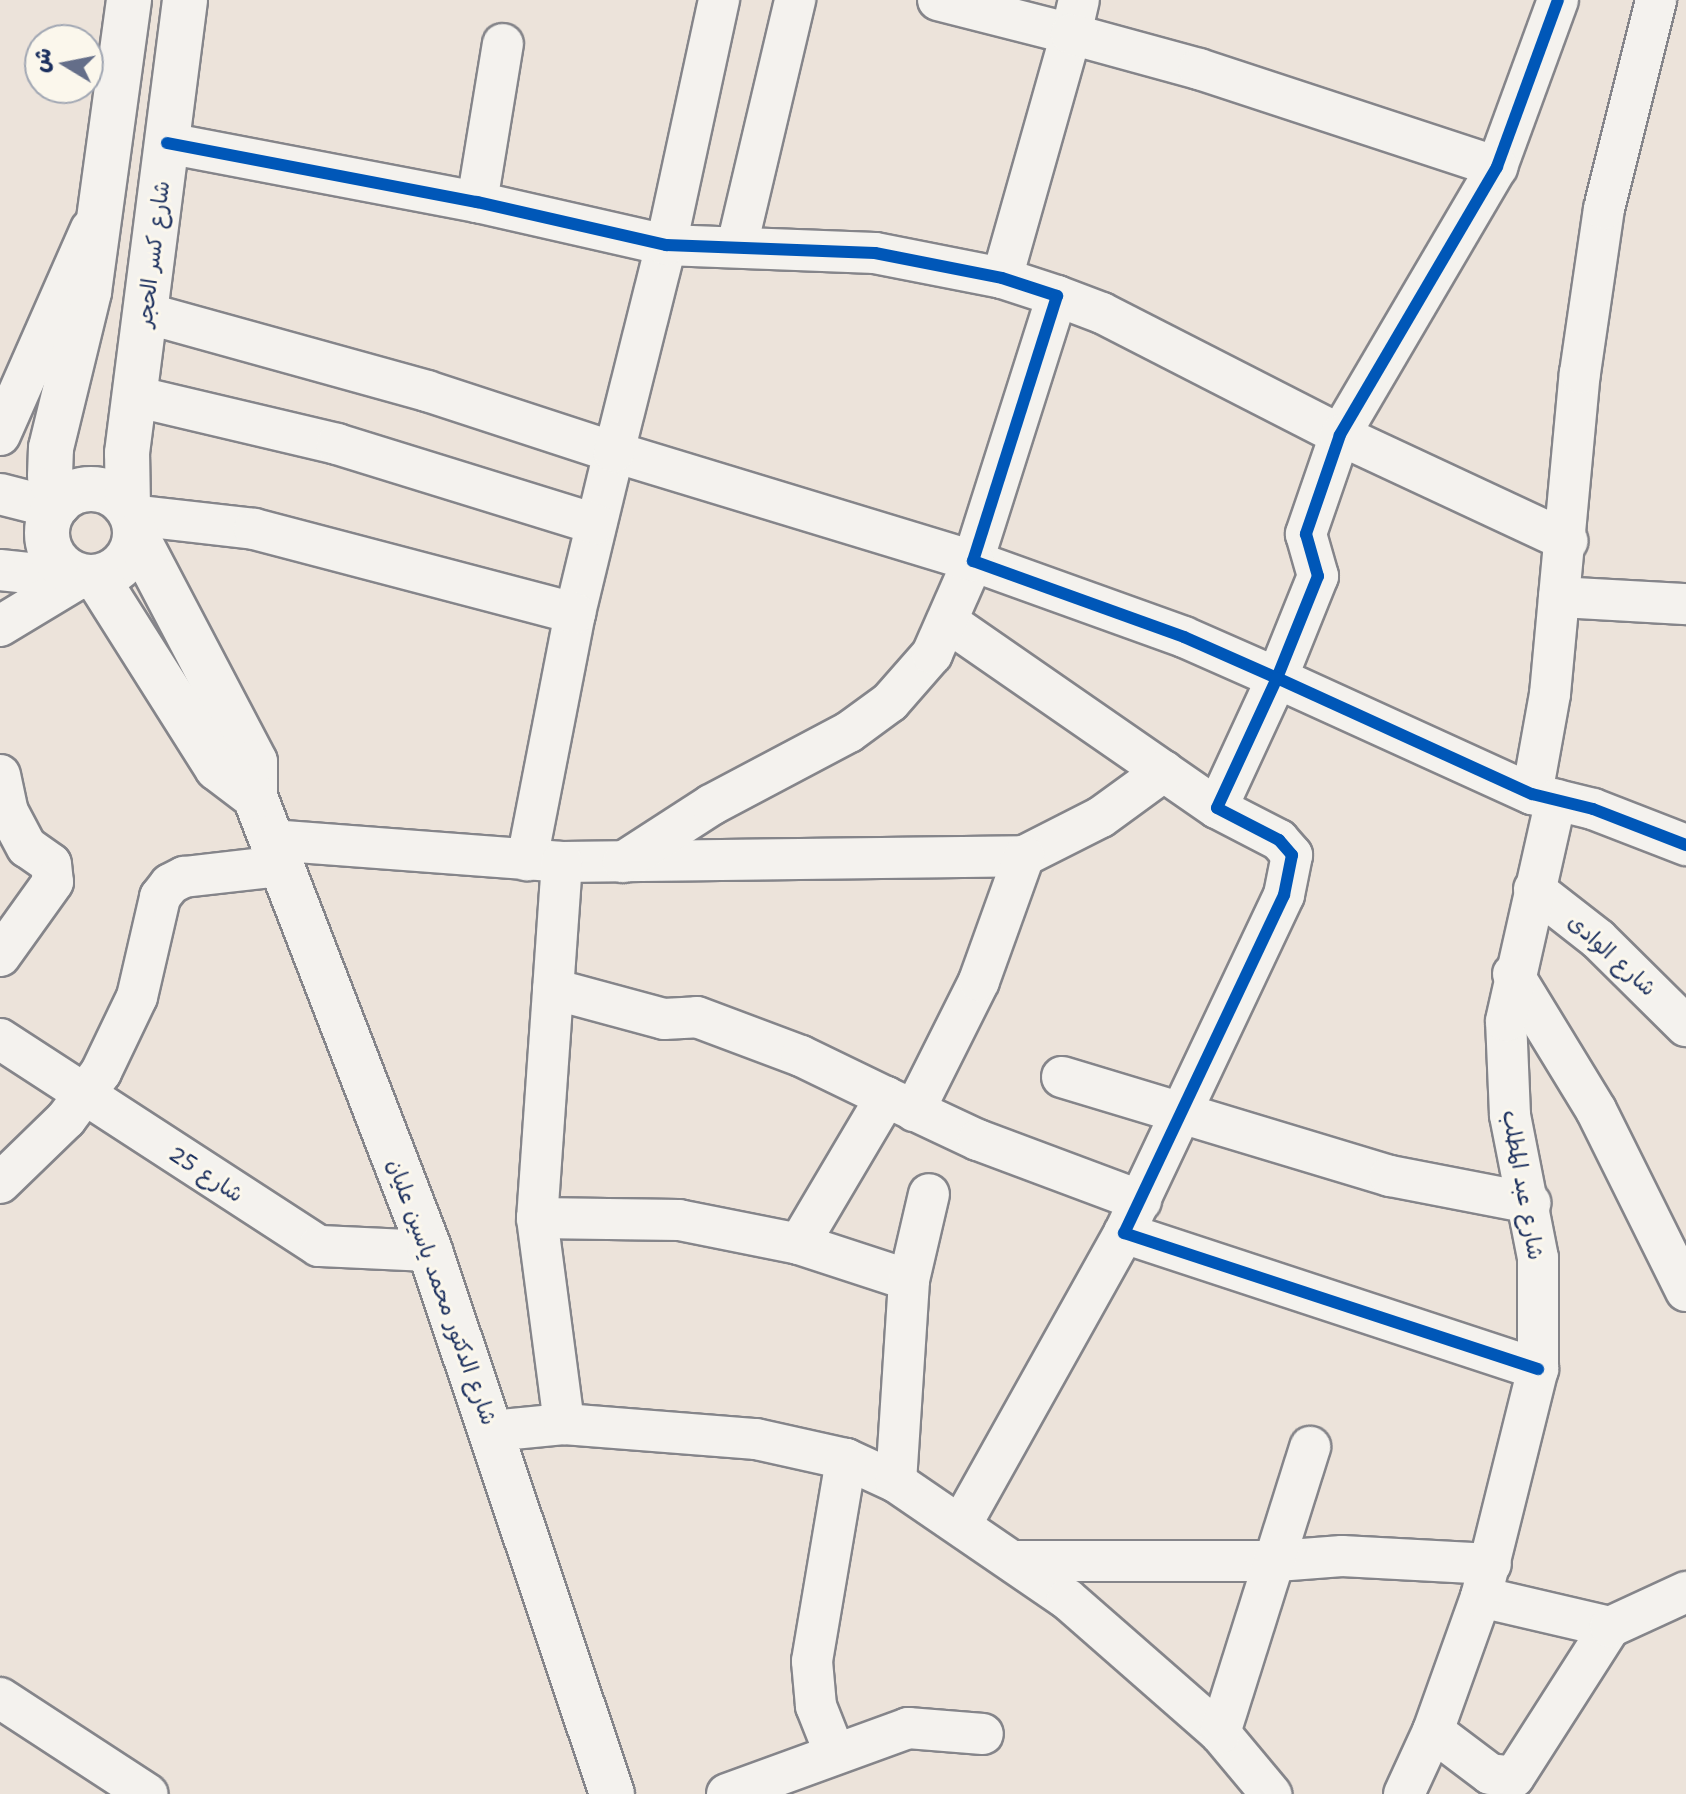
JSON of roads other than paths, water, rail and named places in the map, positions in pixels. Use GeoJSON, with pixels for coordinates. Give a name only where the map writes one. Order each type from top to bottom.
{"type":"FeatureCollection","features":[{"type":"Feature","properties":{"kind":"main road"},"geometry":{"type":"LineString","coordinates":[[129,0],[80,341],[51,448],[50,476],[57,505],[48,545],[80,574],[217,768],[255,797]]}},
{"type":"Feature","properties":{"kind":"main road","name":"شارع كسر الحجر"},"geometry":{"type":"LineString","coordinates":[[132,519],[134,396],[185,0]]}},
{"type":"Feature","properties":{"kind":"main road"},"geometry":{"type":"LineString","coordinates":[[57,505],[95,489],[120,498],[132,519],[124,563],[80,574]]}},
{"type":"Feature","properties":{"kind":"main road","name":"شارع الدكتور محمد ياسين عليان"},"geometry":{"type":"LineString","coordinates":[[132,519],[255,762],[255,797],[430,1251],[612,1794]]}},
{"type":"Feature","properties":{"kind":"street"},"geometry":{"type":"LineString","coordinates":[[564,1424],[537,1218],[553,989],[545,861],[575,613],[666,245],[719,0]]}},
{"type":"Feature","properties":{"kind":"street"},"geometry":{"type":"LineString","coordinates":[[737,246],[795,0]]}},
{"type":"Feature","properties":{"kind":"street"},"geometry":{"type":"LineString","coordinates":[[938,0],[1075,17],[1228,78],[1497,167]]}},
{"type":"Feature","properties":{"kind":"street"},"geometry":{"type":"LineString","coordinates":[[1217,808],[1277,678],[1318,576],[1306,534],[1340,435],[1497,167],[1558,0]]}},
{"type":"Feature","properties":{"kind":"street","name":"شارع عبد المطلب"},"geometry":{"type":"LineString","coordinates":[[1404,1794],[1433,1731],[1486,1581],[1538,1369],[1538,1258],[1505,1068],[1513,974],[1534,889],[1580,373],[1604,209],[1656,0]]}},
{"type":"Feature","properties":{"kind":"street"},"geometry":{"type":"LineString","coordinates":[[1002,278],[1075,17]]}},
{"type":"Feature","properties":{"kind":"street"},"geometry":{"type":"LineString","coordinates":[[477,202],[503,44]]}},
{"type":"Feature","properties":{"kind":"street"},"geometry":{"type":"LineString","coordinates":[[167,143],[477,202],[666,245],[875,253],[1002,278],[1102,313],[1340,435],[1567,541]]}},
{"type":"Feature","properties":{"kind":"street"},"geometry":{"type":"LineString","coordinates":[[0,435],[101,207]]}},
{"type":"Feature","properties":{"kind":"street"},"geometry":{"type":"LineString","coordinates":[[623,862],[699,812],[849,732],[915,679],[948,622],[973,561],[1057,296]]}},
{"type":"Feature","properties":{"kind":"street"},"geometry":{"type":"LineString","coordinates":[[146,313],[427,391],[614,452],[973,561],[1184,637],[1544,797],[1686,845]]}},
{"type":"Feature","properties":{"kind":"street"},"geometry":{"type":"LineString","coordinates":[[134,396],[337,444],[595,524]]}},
{"type":"Feature","properties":{"kind":"street"},"geometry":{"type":"LineString","coordinates":[[0,494],[57,505]]}},
{"type":"Feature","properties":{"kind":"street"},"geometry":{"type":"LineString","coordinates":[[132,519],[254,529],[575,613]]}},
{"type":"Feature","properties":{"kind":"street"},"geometry":{"type":"LineString","coordinates":[[0,570],[80,574]]}},
{"type":"Feature","properties":{"kind":"street"},"geometry":{"type":"LineString","coordinates":[[0,626],[80,574]]}},
{"type":"Feature","properties":{"kind":"street"},"geometry":{"type":"LineString","coordinates":[[1559,597],[1686,604]]}},
{"type":"Feature","properties":{"kind":"street"},"geometry":{"type":"LineString","coordinates":[[948,622],[1217,808],[1279,840],[1292,855],[1291,870],[1182,1114],[1132,1217],[962,1523]]}},
{"type":"Feature","properties":{"kind":"street"},"geometry":{"type":"LineString","coordinates":[[0,1183],[85,1095],[127,1023],[160,897],[170,884],[276,853],[623,862],[1024,856],[1101,817],[1164,771]]}},
{"type":"Feature","properties":{"kind":"street"},"geometry":{"type":"LineString","coordinates":[[0,775],[8,812],[27,847],[51,864],[53,882],[0,956]]}},
{"type":"Feature","properties":{"kind":"street"},"geometry":{"type":"LineString","coordinates":[[799,1244],[900,1104],[979,981],[1024,856]]}},
{"type":"Feature","properties":{"kind":"street","name":"شارع الوادى"},"geometry":{"type":"LineString","coordinates":[[1534,889],[1598,939],[1686,1026]]}},
{"type":"Feature","properties":{"kind":"street"},"geometry":{"type":"LineString","coordinates":[[1513,974],[1596,1110],[1686,1291]]}},
{"type":"Feature","properties":{"kind":"street"},"geometry":{"type":"LineString","coordinates":[[553,989],[664,1019],[697,1017],[801,1056],[1132,1217],[1538,1369]]}},
{"type":"Feature","properties":{"kind":"street","name":"شارع 25"},"geometry":{"type":"LineString","coordinates":[[0,1039],[319,1246],[430,1251]]}},
{"type":"Feature","properties":{"kind":"street"},"geometry":{"type":"LineString","coordinates":[[1062,1077],[1390,1176],[1530,1203]]}},
{"type":"Feature","properties":{"kind":"street"},"geometry":{"type":"LineString","coordinates":[[896,1482],[909,1280],[929,1194]]}},
{"type":"Feature","properties":{"kind":"street"},"geometry":{"type":"LineString","coordinates":[[537,1218],[679,1220],[799,1244],[909,1280]]}},
{"type":"Feature","properties":{"kind":"street"},"geometry":{"type":"LineString","coordinates":[[492,1431],[564,1424],[756,1439],[846,1459],[896,1482],[1016,1561],[1220,1733],[1271,1794]]}},
{"type":"Feature","properties":{"kind":"street"},"geometry":{"type":"LineString","coordinates":[[1220,1733],[1277,1561],[1310,1447]]}},
{"type":"Feature","properties":{"kind":"street"},"geometry":{"type":"LineString","coordinates":[[816,1772],[812,1661],[846,1459]]}},
{"type":"Feature","properties":{"kind":"street"},"geometry":{"type":"LineString","coordinates":[[1016,1561],[1277,1561],[1342,1556],[1486,1581],[1610,1627]]}},
{"type":"Feature","properties":{"kind":"street"},"geometry":{"type":"LineString","coordinates":[[1433,1731],[1490,1774],[1514,1777],[1610,1627],[1686,1592]]}},
{"type":"Feature","properties":{"kind":"street"},"geometry":{"type":"LineString","coordinates":[[0,1698],[147,1794]]}},
{"type":"Feature","properties":{"kind":"street"},"geometry":{"type":"LineString","coordinates":[[727,1794],[816,1772],[908,1728],[983,1734]]}}]}
